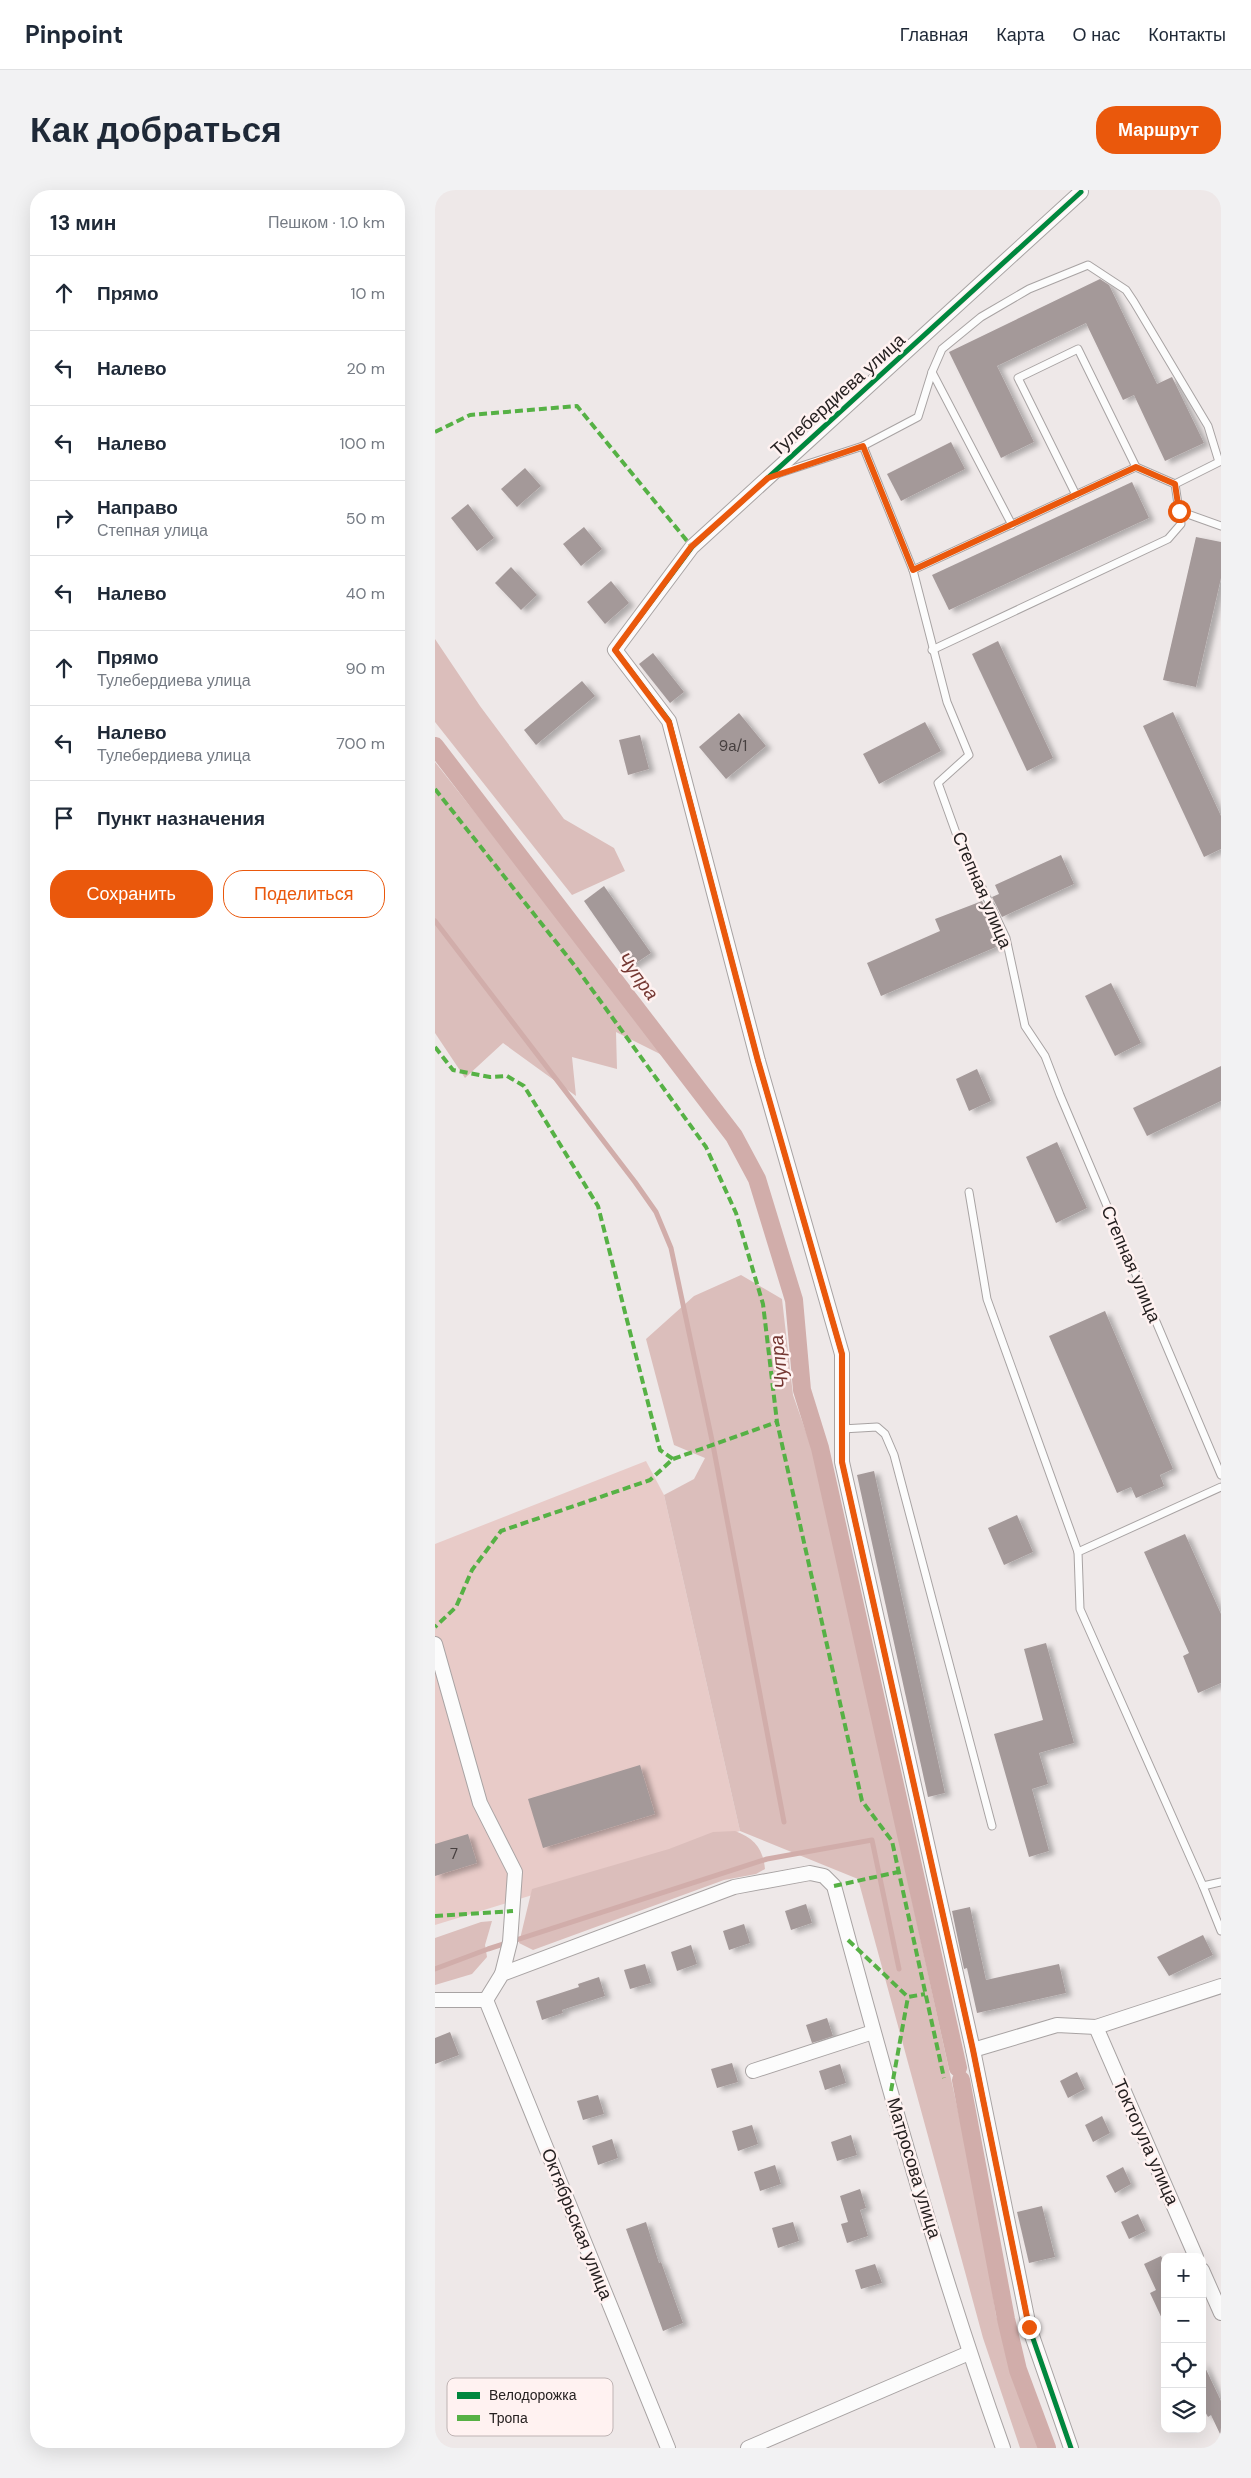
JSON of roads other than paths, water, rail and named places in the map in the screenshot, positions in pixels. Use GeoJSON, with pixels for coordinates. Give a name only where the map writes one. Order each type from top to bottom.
{"type":"FeatureCollection","features":[{"type":"Feature","properties":{"kind":"street","name":"Тулебердиева улица"},"geometry":{"type":"LineString","coordinates":[[1071,2448],[1029,2327],[973,2050],[842,1462],[842,1354],[758,1061],[669,722],[615,650],[691,547],[1081,192]]}},
{"type":"Feature","properties":{"kind":"street"},"geometry":{"type":"LineString","coordinates":[[435,1644],[480,1803],[515,1872],[510,1942],[502,1974],[486,2000],[435,2000]]}},
{"type":"Feature","properties":{"kind":"street","name":"Матросова улица"},"geometry":{"type":"LineString","coordinates":[[502,1974],[733,1887],[810,1874],[824,1876],[834,1886],[873,2032],[969,2353],[1003,2448]]}},
{"type":"Feature","properties":{"kind":"street"},"geometry":{"type":"LineString","coordinates":[[973,2050],[1057,2025],[1095,2027],[1221,1986]]}},
{"type":"Feature","properties":{"kind":"street","name":"Октябрьская улица"},"geometry":{"type":"LineString","coordinates":[[486,2000],[668,2448]]}},
{"type":"Feature","properties":{"kind":"street","name":"Токтогула улица"},"geometry":{"type":"LineString","coordinates":[[1095,2027],[1195,2253]]}},
{"type":"Feature","properties":{"kind":"street"},"geometry":{"type":"LineString","coordinates":[[753,2070],[873,2032]]}},
{"type":"Feature","properties":{"kind":"street"},"geometry":{"type":"LineString","coordinates":[[1206,2279],[1221,2312]]}},
{"type":"Feature","properties":{"kind":"street"},"geometry":{"type":"LineString","coordinates":[[748,2448],[969,2353]]}},
{"type":"Feature","properties":{"kind":"lane"},"geometry":{"type":"LineString","coordinates":[[768,478],[863,446],[919,417],[932,372],[942,349],[981,317],[1029,289],[1088,265],[1126,290],[1208,426],[1219,462],[1175,484]]}},
{"type":"Feature","properties":{"kind":"lane"},"geometry":{"type":"LineString","coordinates":[[1076,495],[1019,378],[1078,349],[1136,467],[1175,484]]}},
{"type":"Feature","properties":{"kind":"lane"},"geometry":{"type":"LineString","coordinates":[[932,372],[1012,525]]}},
{"type":"Feature","properties":{"kind":"lane","name":"Степная улица"},"geometry":{"type":"LineString","coordinates":[[863,446],[913,570],[932,650],[947,702],[969,755],[939,783],[956,833],[1006,938],[1025,1026],[1045,1056],[1221,1475]]}},
{"type":"Feature","properties":{"kind":"lane"},"geometry":{"type":"LineString","coordinates":[[913,570],[1136,467]]}},
{"type":"Feature","properties":{"kind":"lane"},"geometry":{"type":"LineString","coordinates":[[932,650],[1168,539],[1181,524],[1175,484]]}},
{"type":"Feature","properties":{"kind":"lane"},"geometry":{"type":"LineString","coordinates":[[1179,511],[1221,526]]}},
{"type":"Feature","properties":{"kind":"lane"},"geometry":{"type":"LineString","coordinates":[[969,1192],[987,1299],[1078,1552],[1080,1609],[1203,1886],[1221,1931]]}},
{"type":"Feature","properties":{"kind":"lane"},"geometry":{"type":"LineString","coordinates":[[842,1429],[877,1427],[885,1434],[894,1455],[992,1826]]}},
{"type":"Feature","properties":{"kind":"lane"},"geometry":{"type":"LineString","coordinates":[[1078,1552],[1221,1488]]}},
{"type":"Feature","properties":{"kind":"lane"},"geometry":{"type":"LineString","coordinates":[[1203,1886],[1221,1882]]}},
{"type":"Feature","properties":{"kind":"waterway","name":"Чупра"},"geometry":{"type":"LineString","coordinates":[[435,746],[734,1136],[757,1179],[794,1300],[802,1390],[820,1448],[958,2068]]}},
{"type":"Feature","properties":{"kind":"waterway"},"geometry":{"type":"LineString","coordinates":[[435,921],[635,1182],[656,1212],[671,1248],[713,1445],[784,1822]]}},
{"type":"Feature","properties":{"kind":"waterway"},"geometry":{"type":"LineString","coordinates":[[435,1969],[488,1949],[767,1859],[872,1840],[899,1969]]}},
{"type":"Feature","properties":{"kind":"waterway","name":"Чупра"},"geometry":{"type":"LineString","coordinates":[[961,2080],[1006,2319],[1018,2370],[1047,2448]]}}]}
